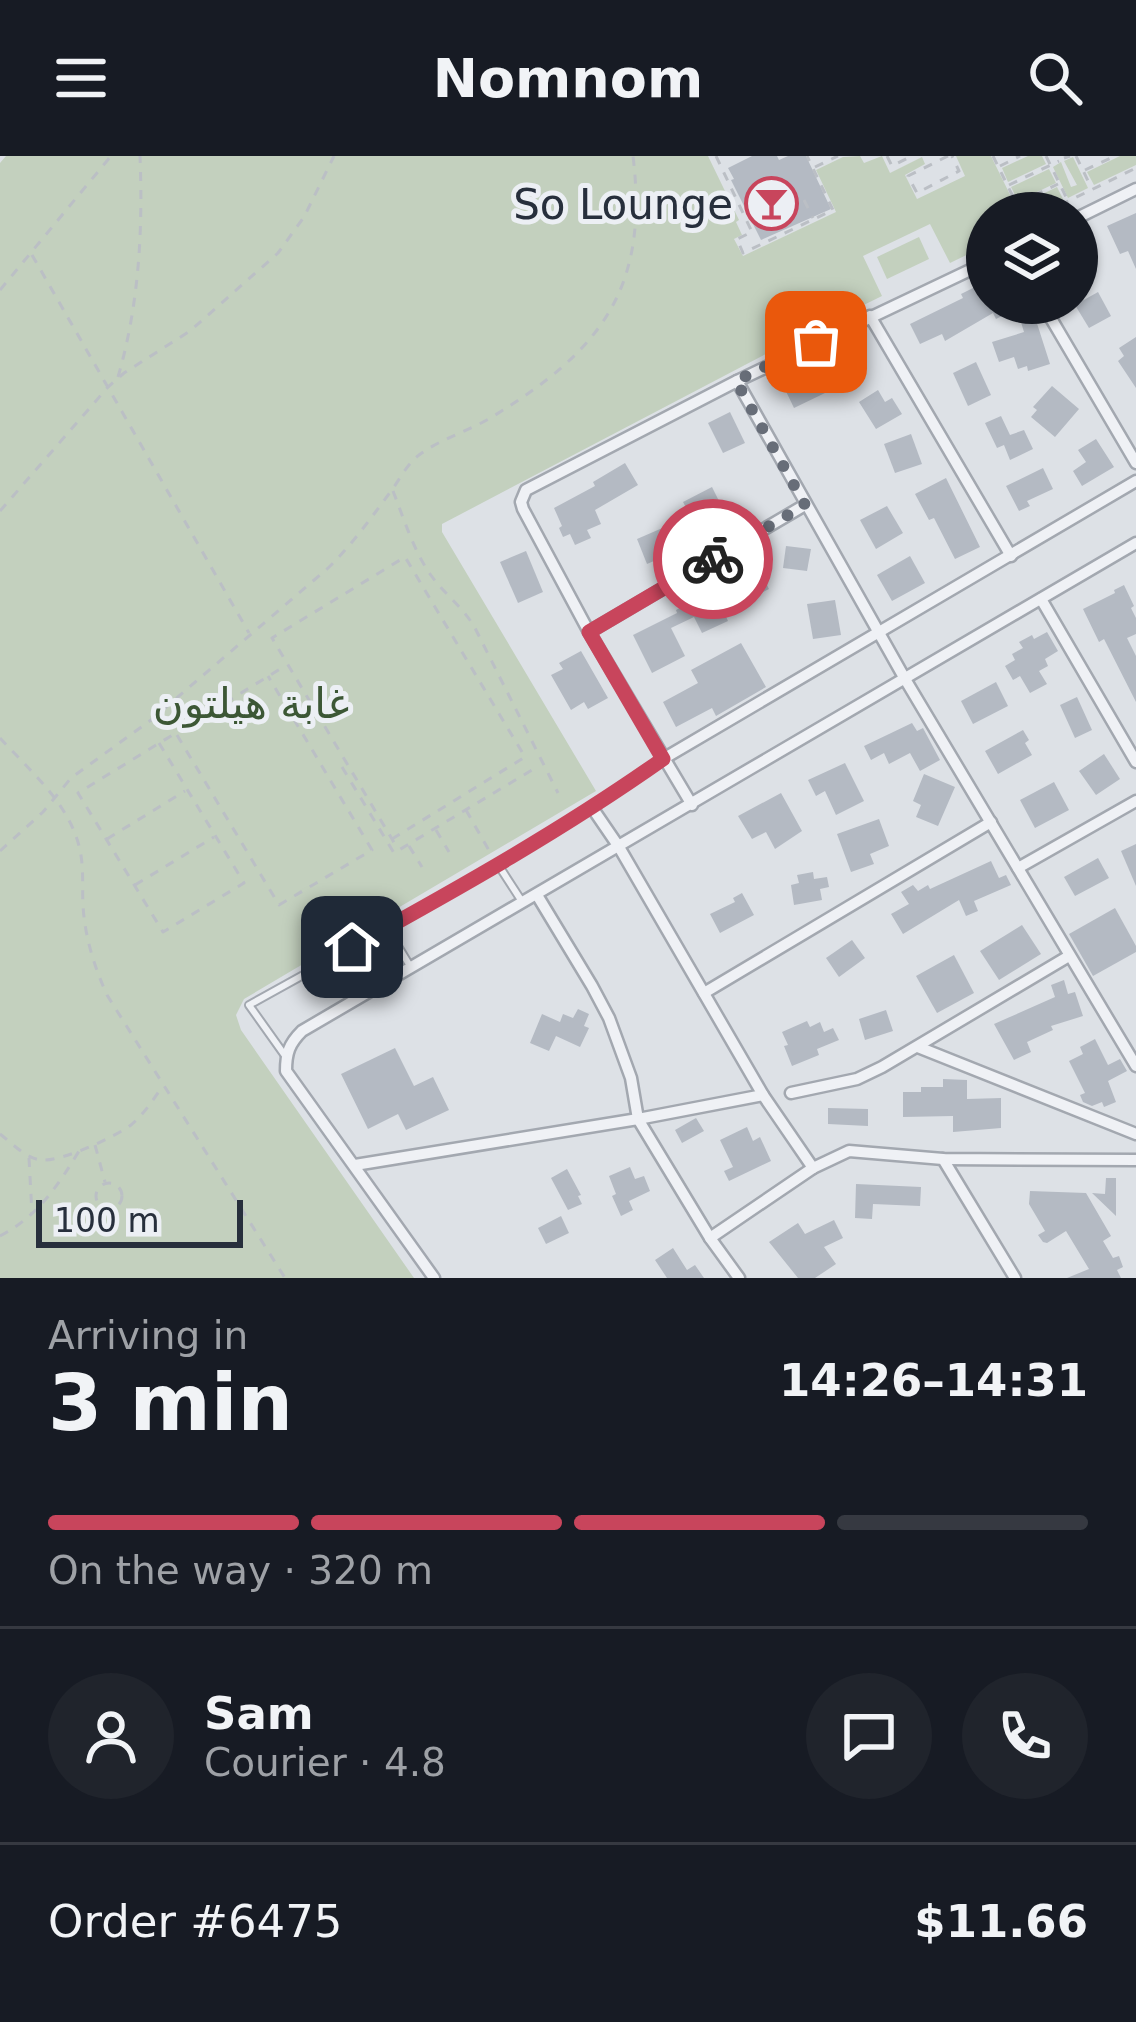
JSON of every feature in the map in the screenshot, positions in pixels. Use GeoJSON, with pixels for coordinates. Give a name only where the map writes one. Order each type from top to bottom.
{"type":"FeatureCollection","features":[{"type":"Feature","properties":{"kind":"street"},"geometry":{"type":"LineString","coordinates":[[1098,208],[1136,189]]}},
{"type":"Feature","properties":{"kind":"street"},"geometry":{"type":"LineString","coordinates":[[692,805],[589,632],[521,502],[526,490],[736,381],[966,272]]}},
{"type":"Feature","properties":{"kind":"street"},"geometry":{"type":"LineString","coordinates":[[870,316],[1011,556]]}},
{"type":"Feature","properties":{"kind":"street"},"geometry":{"type":"LineString","coordinates":[[1054,324],[1136,463]]}},
{"type":"Feature","properties":{"kind":"street"},"geometry":{"type":"LineString","coordinates":[[736,381],[878,633],[1136,1066]]}},
{"type":"Feature","properties":{"kind":"street"},"geometry":{"type":"LineString","coordinates":[[663,759],[1136,481]]}},
{"type":"Feature","properties":{"kind":"street"},"geometry":{"type":"LineString","coordinates":[[589,632],[805,505]]}},
{"type":"Feature","properties":{"kind":"street"},"geometry":{"type":"LineString","coordinates":[[434,1278],[286,1064],[290,1043],[302,1030],[1136,543]]}},
{"type":"Feature","properties":{"kind":"street"},"geometry":{"type":"LineString","coordinates":[[1041,599],[1136,762]]}},
{"type":"Feature","properties":{"kind":"street"},"geometry":{"type":"LineString","coordinates":[[1018,868],[1136,801]]}},
{"type":"Feature","properties":{"kind":"street"},"geometry":{"type":"LineString","coordinates":[[592,809],[813,1168]]}},
{"type":"Feature","properties":{"kind":"street"},"geometry":{"type":"LineString","coordinates":[[704,993],[991,822]]}},
{"type":"Feature","properties":{"kind":"street"},"geometry":{"type":"LineString","coordinates":[[537,895],[608,1018],[631,1078],[638,1119],[739,1278]]}},
{"type":"Feature","properties":{"kind":"street"},"geometry":{"type":"LineString","coordinates":[[791,1093],[857,1079],[1069,956]]}},
{"type":"Feature","properties":{"kind":"street"},"geometry":{"type":"LineString","coordinates":[[918,1047],[1136,1135]]}},
{"type":"Feature","properties":{"kind":"street"},"geometry":{"type":"LineString","coordinates":[[355,1166],[764,1095]]}},
{"type":"Feature","properties":{"kind":"street"},"geometry":{"type":"LineString","coordinates":[[710,1238],[813,1168],[849,1151],[943,1160],[1136,1160]]}},
{"type":"Feature","properties":{"kind":"street"},"geometry":{"type":"LineString","coordinates":[[943,1160],[1015,1278]]}},
{"type":"Feature","properties":{"kind":"lane"},"geometry":{"type":"LineString","coordinates":[[802,316],[816,342]]}},
{"type":"Feature","properties":{"kind":"lane"},"geometry":{"type":"LineString","coordinates":[[286,1064],[250,1005],[499,865],[663,759]]}},
{"type":"Feature","properties":{"kind":"lane"},"geometry":{"type":"LineString","coordinates":[[499,865],[523,903]]}},
{"type":"Feature","properties":{"kind":"lane"},"geometry":{"type":"LineString","coordinates":[[387,928],[411,968]]}},
{"type":"Feature","properties":{"kind":"path"},"geometry":{"type":"LineString","coordinates":[[0,290],[111,156]]}},
{"type":"Feature","properties":{"kind":"path"},"geometry":{"type":"LineString","coordinates":[[118,379],[136,286],[140,156]]}},
{"type":"Feature","properties":{"kind":"path"},"geometry":{"type":"LineString","coordinates":[[0,511],[108,387],[190,331],[278,253],[304,217],[334,156]]}},
{"type":"Feature","properties":{"kind":"path"},"geometry":{"type":"LineString","coordinates":[[0,851],[37,819],[80,770],[134,733],[343,554],[420,454],[491,418],[563,368],[600,327],[620,293],[635,241],[638,201],[633,156]]}},
{"type":"Feature","properties":{"kind":"path"},"geometry":{"type":"LineString","coordinates":[[718,157],[752,232],[737,239],[743,253],[833,210],[807,156]]}},
{"type":"Feature","properties":{"kind":"path"},"geometry":{"type":"LineString","coordinates":[[813,168],[838,156]]}},
{"type":"Feature","properties":{"kind":"path"},"geometry":{"type":"LineString","coordinates":[[887,156],[892,166],[909,157]]}},
{"type":"Feature","properties":{"kind":"path"},"geometry":{"type":"LineString","coordinates":[[923,156],[931,164]]}},
{"type":"Feature","properties":{"kind":"path"},"geometry":{"type":"LineString","coordinates":[[931,156],[931,164]]}},
{"type":"Feature","properties":{"kind":"path"},"geometry":{"type":"LineString","coordinates":[[950,156],[959,171],[916,193],[908,176],[950,156]]}},
{"type":"Feature","properties":{"kind":"path"},"geometry":{"type":"LineString","coordinates":[[993,156],[1011,192]]}},
{"type":"Feature","properties":{"kind":"path"},"geometry":{"type":"LineString","coordinates":[[999,166],[1020,156]]}},
{"type":"Feature","properties":{"kind":"path"},"geometry":{"type":"LineString","coordinates":[[1046,156],[1063,192]]}},
{"type":"Feature","properties":{"kind":"path"},"geometry":{"type":"LineString","coordinates":[[1083,171],[1115,156]]}},
{"type":"Feature","properties":{"kind":"path"},"geometry":{"type":"LineString","coordinates":[[1008,185],[1067,158],[1083,171],[1092,189]]}},
{"type":"Feature","properties":{"kind":"path"},"geometry":{"type":"LineString","coordinates":[[1086,192],[1136,168]]}},
{"type":"Feature","properties":{"kind":"path"},"geometry":{"type":"LineString","coordinates":[[1041,192],[1059,184]]}},
{"type":"Feature","properties":{"kind":"path"},"geometry":{"type":"LineString","coordinates":[[804,200],[813,220]]}},
{"type":"Feature","properties":{"kind":"path"},"geometry":{"type":"LineString","coordinates":[[32,255],[250,634]]}},
{"type":"Feature","properties":{"kind":"path"},"geometry":{"type":"LineString","coordinates":[[392,490],[420,557],[475,628],[558,793]]}},
{"type":"Feature","properties":{"kind":"path"},"geometry":{"type":"LineString","coordinates":[[392,839],[525,757],[405,557],[272,638],[398,850]]}},
{"type":"Feature","properties":{"kind":"path"},"geometry":{"type":"LineString","coordinates":[[159,743],[244,884],[163,932],[77,793],[288,664]]}},
{"type":"Feature","properties":{"kind":"path"},"geometry":{"type":"LineString","coordinates":[[176,733],[279,905],[373,850],[268,676]]}},
{"type":"Feature","properties":{"kind":"path"},"geometry":{"type":"LineString","coordinates":[[0,738],[54,797],[70,822],[80,850],[85,922],[99,978],[285,1278]]}},
{"type":"Feature","properties":{"kind":"path"},"geometry":{"type":"LineString","coordinates":[[341,767],[394,853],[532,770]]}},
{"type":"Feature","properties":{"kind":"path"},"geometry":{"type":"LineString","coordinates":[[106,840],[187,790]]}},
{"type":"Feature","properties":{"kind":"path"},"geometry":{"type":"LineString","coordinates":[[466,810],[499,865]]}},
{"type":"Feature","properties":{"kind":"path"},"geometry":{"type":"LineString","coordinates":[[436,828],[449,851]]}},
{"type":"Feature","properties":{"kind":"path"},"geometry":{"type":"LineString","coordinates":[[134,886],[215,836]]}},
{"type":"Feature","properties":{"kind":"path"},"geometry":{"type":"LineString","coordinates":[[409,844],[422,867]]}},
{"type":"Feature","properties":{"kind":"path"},"geometry":{"type":"LineString","coordinates":[[0,1134],[29,1156],[47,1160],[133,1124],[163,1085]]}},
{"type":"Feature","properties":{"kind":"path"},"geometry":{"type":"LineString","coordinates":[[95,1143],[106,1183]]}},
{"type":"Feature","properties":{"kind":"path"},"geometry":{"type":"LineString","coordinates":[[0,1236],[32,1216],[80,1150]]}},
{"type":"Feature","properties":{"kind":"path"},"geometry":{"type":"LineString","coordinates":[[29,1156],[32,1216]]}},
{"type":"Feature","properties":{"kind":"path"},"geometry":{"type":"LineString","coordinates":[[106,1183],[121,1190],[122,1201],[113,1209],[102,1207],[96,1197],[106,1183]]}},
{"type":"Feature","properties":{"kind":"green space","name":"غابة هيلتون"},"geometry":{"type":"Polygon","coordinates":[[[6,156],[708,156],[739,220],[742,235],[734,239],[743,256],[836,212],[816,170],[843,157],[860,156],[864,163],[882,156],[890,173],[922,157],[925,164],[905,175],[917,199],[965,176],[956,156],[991,156],[1009,192],[966,192],[966,255],[950,263],[930,224],[863,256],[882,296],[815,329],[806,312],[798,315],[806,333],[442,524],[442,532],[596,791],[244,999],[236,1015],[241,1030],[414,1278],[0,1278],[0,163],[6,156]]]}},
{"type":"Feature","properties":{"kind":"green space"},"geometry":{"type":"Polygon","coordinates":[[[1028,156],[1042,156],[1046,164],[1008,182],[1002,168],[1028,156]]]}},
{"type":"Feature","properties":{"kind":"green space"},"geometry":{"type":"Polygon","coordinates":[[[1120,156],[1136,156],[1136,165],[1094,185],[1087,172],[1120,156]]]}},
{"type":"Feature","properties":{"kind":"green space"},"geometry":{"type":"Polygon","coordinates":[[[1073,157],[1088,188],[1065,192],[1053,167],[1061,162],[1071,187],[1077,185],[1064,161],[1073,157]]]}},
{"type":"Feature","properties":{"kind":"green space"},"geometry":{"type":"Polygon","coordinates":[[[1049,169],[1056,183],[1037,192],[1014,192],[1011,187],[1049,169]]]}},
{"type":"Feature","properties":{"kind":"green space"},"geometry":{"type":"Polygon","coordinates":[[[919,237],[929,259],[887,279],[877,257],[919,237]]]}},
{"type":"Feature","properties":{"kind":"building","name":"So Lounge"},"geometry":{"type":"Polygon","coordinates":[[[752,156],[777,156],[779,160],[806,156],[831,209],[761,240],[728,168],[752,156]]]}},
{"type":"Feature","properties":{"kind":"building"},"geometry":{"type":"Polygon","coordinates":[[[1136,213],[1136,269],[1128,251],[1120,254],[1107,226],[1136,213]]]}},
{"type":"Feature","properties":{"kind":"building"},"geometry":{"type":"Polygon","coordinates":[[[966,292],[966,324],[974,324],[945,341],[942,334],[920,344],[910,324],[963,298],[966,292]]]}},
{"type":"Feature","properties":{"kind":"building"},"geometry":{"type":"Polygon","coordinates":[[[1098,292],[1111,316],[1098,323],[1098,292]]]}},
{"type":"Feature","properties":{"kind":"building"},"geometry":{"type":"Polygon","coordinates":[[[1022,324],[1037,324],[1050,364],[1028,371],[1027,366],[1018,369],[1014,357],[999,362],[992,342],[1024,332],[1022,324]]]}},
{"type":"Feature","properties":{"kind":"building"},"geometry":{"type":"Polygon","coordinates":[[[1136,337],[1136,388],[1118,361],[1124,356],[1119,348],[1136,337]]]}},
{"type":"Feature","properties":{"kind":"building"},"geometry":{"type":"Polygon","coordinates":[[[976,362],[991,395],[968,406],[953,373],[976,362]]]}},
{"type":"Feature","properties":{"kind":"building"},"geometry":{"type":"Polygon","coordinates":[[[812,368],[825,393],[794,408],[782,383],[812,368]]]}},
{"type":"Feature","properties":{"kind":"building"},"geometry":{"type":"Polygon","coordinates":[[[1052,386],[1079,409],[1055,437],[1031,417],[1037,410],[1033,407],[1052,386]]]}},
{"type":"Feature","properties":{"kind":"building"},"geometry":{"type":"Polygon","coordinates":[[[878,390],[885,402],[892,398],[902,414],[876,429],[859,402],[878,390]]]}},
{"type":"Feature","properties":{"kind":"building"},"geometry":{"type":"Polygon","coordinates":[[[730,412],[745,443],[723,453],[708,423],[730,412]]]}},
{"type":"Feature","properties":{"kind":"building"},"geometry":{"type":"Polygon","coordinates":[[[1001,416],[1010,435],[1024,430],[1033,449],[1010,460],[1004,445],[997,448],[985,423],[1001,416]]]}},
{"type":"Feature","properties":{"kind":"building"},"geometry":{"type":"Polygon","coordinates":[[[911,434],[922,464],[895,473],[884,444],[911,434]]]}},
{"type":"Feature","properties":{"kind":"building"},"geometry":{"type":"Polygon","coordinates":[[[1096,439],[1114,467],[1082,486],[1073,471],[1086,462],[1078,450],[1096,439]]]}},
{"type":"Feature","properties":{"kind":"building"},"geometry":{"type":"Polygon","coordinates":[[[625,463],[638,485],[595,510],[601,524],[587,530],[591,538],[575,545],[570,534],[563,537],[554,508],[625,463]]]}},
{"type":"Feature","properties":{"kind":"building"},"geometry":{"type":"Polygon","coordinates":[[[1043,468],[1053,489],[1027,501],[1030,506],[1019,511],[1006,486],[1043,468]]]}},
{"type":"Feature","properties":{"kind":"building"},"geometry":{"type":"Polygon","coordinates":[[[946,478],[980,547],[955,559],[934,518],[929,520],[915,494],[946,478]]]}},
{"type":"Feature","properties":{"kind":"building"},"geometry":{"type":"Polygon","coordinates":[[[712,487],[725,513],[697,528],[683,502],[712,487]]]}},
{"type":"Feature","properties":{"kind":"building"},"geometry":{"type":"Polygon","coordinates":[[[887,506],[903,533],[876,549],[860,520],[887,506]]]}},
{"type":"Feature","properties":{"kind":"building"},"geometry":{"type":"Polygon","coordinates":[[[667,526],[677,551],[647,564],[637,539],[667,526]]]}},
{"type":"Feature","properties":{"kind":"building"},"geometry":{"type":"Polygon","coordinates":[[[786,546],[811,549],[807,571],[783,568],[786,546]]]}},
{"type":"Feature","properties":{"kind":"building"},"geometry":{"type":"Polygon","coordinates":[[[526,551],[543,592],[518,603],[500,562],[526,551]]]}},
{"type":"Feature","properties":{"kind":"building"},"geometry":{"type":"Polygon","coordinates":[[[910,556],[925,583],[892,601],[877,575],[910,556]]]}},
{"type":"Feature","properties":{"kind":"building"},"geometry":{"type":"Polygon","coordinates":[[[758,567],[769,589],[724,612],[728,621],[702,633],[694,617],[671,628],[685,656],[652,673],[633,635],[677,613],[701,597],[699,593],[758,567]]]}},
{"type":"Feature","properties":{"kind":"building"},"geometry":{"type":"Polygon","coordinates":[[[1124,585],[1136,618],[1136,634],[1127,638],[1136,656],[1136,702],[1083,609],[1124,585]]]}},
{"type":"Feature","properties":{"kind":"building"},"geometry":{"type":"Polygon","coordinates":[[[835,600],[841,635],[813,639],[807,604],[835,600]]]}},
{"type":"Feature","properties":{"kind":"building"},"geometry":{"type":"Polygon","coordinates":[[[1047,632],[1058,651],[1045,659],[1048,666],[1039,671],[1047,684],[1030,693],[1020,676],[1013,680],[1005,666],[1023,648],[1019,642],[1047,632]]]}},
{"type":"Feature","properties":{"kind":"building"},"geometry":{"type":"Polygon","coordinates":[[[741,643],[766,687],[716,716],[712,708],[676,727],[663,702],[698,683],[691,670],[741,643]]]}},
{"type":"Feature","properties":{"kind":"building"},"geometry":{"type":"Polygon","coordinates":[[[581,651],[608,698],[588,709],[584,702],[571,710],[551,675],[563,669],[559,663],[581,651]]]}},
{"type":"Feature","properties":{"kind":"building"},"geometry":{"type":"Polygon","coordinates":[[[996,682],[1008,706],[973,724],[961,701],[996,682]]]}},
{"type":"Feature","properties":{"kind":"building"},"geometry":{"type":"Polygon","coordinates":[[[1077,697],[1092,730],[1075,738],[1060,705],[1077,697]]]}},
{"type":"Feature","properties":{"kind":"building"},"geometry":{"type":"Polygon","coordinates":[[[912,723],[917,731],[923,728],[940,760],[920,771],[910,753],[889,764],[884,753],[871,760],[864,746],[912,723]]]}},
{"type":"Feature","properties":{"kind":"building"},"geometry":{"type":"Polygon","coordinates":[[[1023,730],[1032,755],[998,774],[985,751],[1023,730]]]}},
{"type":"Feature","properties":{"kind":"building"},"geometry":{"type":"Polygon","coordinates":[[[1104,754],[1120,779],[1096,795],[1079,771],[1104,754]]]}},
{"type":"Feature","properties":{"kind":"building"},"geometry":{"type":"Polygon","coordinates":[[[845,763],[864,801],[836,815],[825,791],[816,796],[808,780],[845,763]]]}},
{"type":"Feature","properties":{"kind":"building"},"geometry":{"type":"Polygon","coordinates":[[[924,774],[955,787],[938,826],[916,817],[921,805],[913,801],[924,774]]]}},
{"type":"Feature","properties":{"kind":"building"},"geometry":{"type":"Polygon","coordinates":[[[1054,782],[1069,810],[1035,828],[1020,800],[1054,782]]]}},
{"type":"Feature","properties":{"kind":"building"},"geometry":{"type":"Polygon","coordinates":[[[781,793],[802,831],[775,849],[766,832],[752,839],[738,816],[781,793]]]}},
{"type":"Feature","properties":{"kind":"building"},"geometry":{"type":"Polygon","coordinates":[[[879,819],[889,846],[870,854],[874,864],[851,872],[837,834],[879,819]]]}},
{"type":"Feature","properties":{"kind":"building"},"geometry":{"type":"Polygon","coordinates":[[[1136,844],[1136,886],[1121,851],[1136,844]]]}},
{"type":"Feature","properties":{"kind":"building"},"geometry":{"type":"Polygon","coordinates":[[[1098,858],[1109,878],[1075,896],[1064,877],[1098,858]]]}},
{"type":"Feature","properties":{"kind":"building"},"geometry":{"type":"Polygon","coordinates":[[[991,861],[999,878],[1006,875],[1011,885],[974,901],[978,911],[966,916],[959,900],[903,934],[891,914],[909,904],[901,892],[913,885],[918,891],[928,885],[930,889],[991,861]]]}},
{"type":"Feature","properties":{"kind":"building"},"geometry":{"type":"Polygon","coordinates":[[[813,872],[814,879],[827,877],[829,887],[820,889],[822,900],[794,905],[791,885],[799,883],[797,875],[813,872]]]}},
{"type":"Feature","properties":{"kind":"building"},"geometry":{"type":"Polygon","coordinates":[[[742,893],[754,915],[720,933],[710,914],[735,902],[733,898],[742,893]]]}},
{"type":"Feature","properties":{"kind":"building"},"geometry":{"type":"Polygon","coordinates":[[[1115,908],[1136,952],[1093,976],[1069,934],[1115,908]]]}},
{"type":"Feature","properties":{"kind":"building"},"geometry":{"type":"Polygon","coordinates":[[[1022,925],[1041,954],[999,980],[980,951],[1022,925]]]}},
{"type":"Feature","properties":{"kind":"building"},"geometry":{"type":"Polygon","coordinates":[[[852,940],[865,958],[839,977],[826,958],[852,940]]]}},
{"type":"Feature","properties":{"kind":"building"},"geometry":{"type":"Polygon","coordinates":[[[954,955],[974,993],[937,1013],[916,976],[954,955]]]}},
{"type":"Feature","properties":{"kind":"building"},"geometry":{"type":"Polygon","coordinates":[[[1064,980],[1068,994],[1075,992],[1083,1016],[1051,1026],[1053,1030],[1027,1042],[1031,1052],[1014,1060],[994,1024],[1055,997],[1051,985],[1064,980]]]}},
{"type":"Feature","properties":{"kind":"building"},"geometry":{"type":"Polygon","coordinates":[[[578,1009],[589,1014],[584,1026],[589,1028],[580,1047],[556,1036],[549,1051],[530,1043],[542,1014],[560,1022],[563,1014],[573,1018],[578,1009]]]}},
{"type":"Feature","properties":{"kind":"building"},"geometry":{"type":"Polygon","coordinates":[[[886,1010],[893,1031],[865,1040],[859,1019],[886,1010]]]}},
{"type":"Feature","properties":{"kind":"building"},"geometry":{"type":"Polygon","coordinates":[[[807,1021],[810,1027],[820,1022],[824,1032],[833,1028],[839,1040],[792,1066],[782,1032],[807,1021]]]}},
{"type":"Feature","properties":{"kind":"building"},"geometry":{"type":"Polygon","coordinates":[[[1095,1039],[1108,1065],[1120,1059],[1127,1071],[1108,1081],[1116,1102],[1104,1107],[1102,1102],[1092,1106],[1083,1102],[1080,1095],[1085,1093],[1069,1061],[1083,1054],[1080,1047],[1095,1039]]]}},
{"type":"Feature","properties":{"kind":"building"},"geometry":{"type":"Polygon","coordinates":[[[395,1048],[414,1086],[433,1077],[449,1110],[406,1130],[398,1114],[368,1129],[341,1074],[395,1048]]]}},
{"type":"Feature","properties":{"kind":"building"},"geometry":{"type":"Polygon","coordinates":[[[943,1079],[967,1080],[967,1099],[1001,1098],[1001,1128],[953,1132],[953,1116],[903,1117],[903,1092],[943,1087],[943,1079]]]}},
{"type":"Feature","properties":{"kind":"building"},"geometry":{"type":"Polygon","coordinates":[[[828,1108],[868,1109],[868,1126],[828,1124],[828,1108]]]}},
{"type":"Feature","properties":{"kind":"building"},"geometry":{"type":"Polygon","coordinates":[[[696,1118],[704,1131],[682,1143],[675,1130],[696,1118]]]}},
{"type":"Feature","properties":{"kind":"building"},"geometry":{"type":"Polygon","coordinates":[[[747,1127],[753,1141],[760,1137],[771,1161],[729,1181],[724,1171],[733,1167],[720,1140],[747,1127]]]}},
{"type":"Feature","properties":{"kind":"building"},"geometry":{"type":"Polygon","coordinates":[[[630,1167],[635,1179],[644,1176],[650,1191],[629,1201],[633,1210],[621,1216],[609,1176],[630,1167]]]}},
{"type":"Feature","properties":{"kind":"building"},"geometry":{"type":"Polygon","coordinates":[[[567,1169],[582,1204],[568,1210],[551,1178],[567,1169]]]}},
{"type":"Feature","properties":{"kind":"building"},"geometry":{"type":"Polygon","coordinates":[[[1106,1178],[1116,1178],[1116,1216],[1092,1193],[1105,1194],[1106,1178]]]}},
{"type":"Feature","properties":{"kind":"building"},"geometry":{"type":"Polygon","coordinates":[[[856,1184],[921,1187],[920,1206],[873,1204],[872,1219],[855,1218],[856,1184]]]}},
{"type":"Feature","properties":{"kind":"building"},"geometry":{"type":"Polygon","coordinates":[[[1030,1191],[1086,1193],[1111,1236],[1103,1241],[1113,1258],[1119,1256],[1121,1278],[1067,1278],[1089,1269],[1066,1231],[1043,1242],[1038,1235],[1045,1231],[1029,1204],[1030,1191]]]}},
{"type":"Feature","properties":{"kind":"building"},"geometry":{"type":"Polygon","coordinates":[[[561,1216],[569,1233],[546,1244],[538,1228],[561,1216]]]}},
{"type":"Feature","properties":{"kind":"building"},"geometry":{"type":"Polygon","coordinates":[[[834,1220],[843,1238],[824,1247],[836,1264],[815,1278],[798,1278],[769,1242],[798,1223],[805,1234],[834,1220]]]}},
{"type":"Feature","properties":{"kind":"building"},"geometry":{"type":"Polygon","coordinates":[[[673,1248],[687,1270],[695,1265],[704,1278],[667,1278],[655,1260],[673,1248]]]}},
{"type":"Feature","properties":{"kind":"way so far"},"geometry":{"type":"LineString","coordinates":[[713,559],[805,505],[736,381],[816,342]]}},
{"type":"Feature","properties":{"kind":"place","name":"So Lounge"},"geometry":{"type":"Point","coordinates":[772,204]}},
{"type":"Feature","properties":{"kind":"route"},"geometry":{"type":"LineString","coordinates":[[352,947],[592,809],[663,759],[589,632],[713,559]]}}]}
